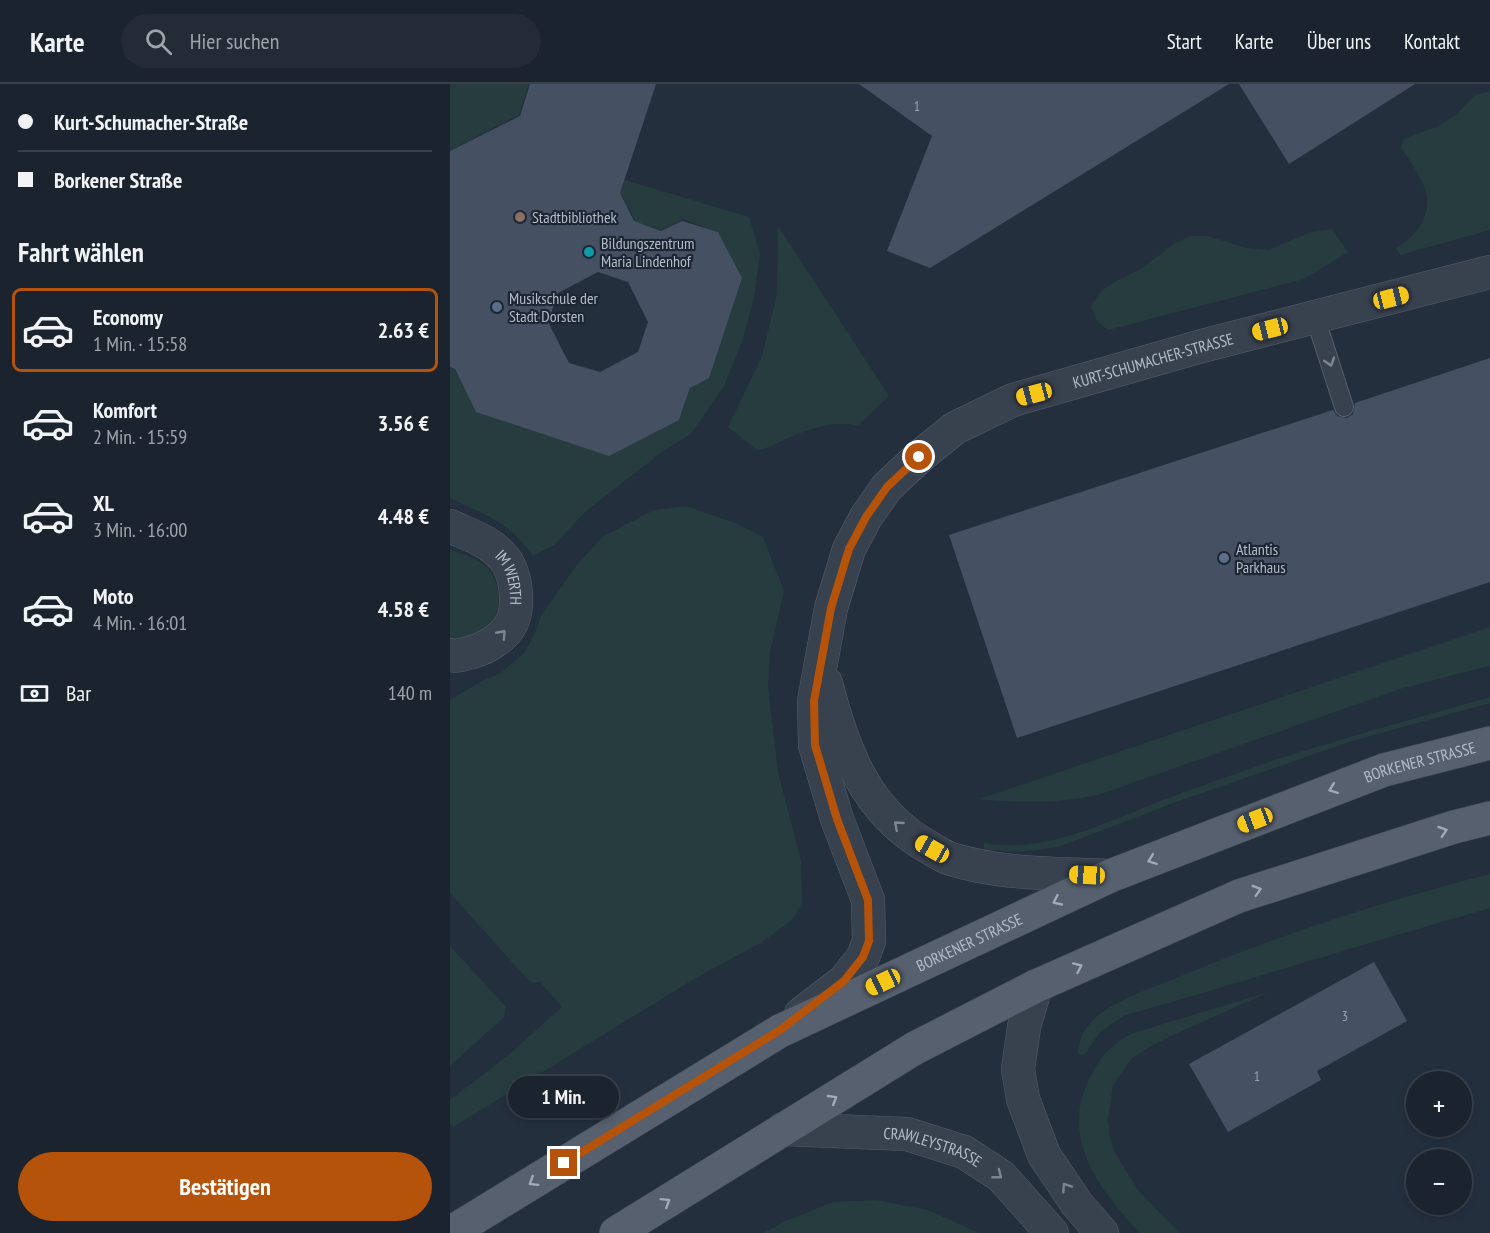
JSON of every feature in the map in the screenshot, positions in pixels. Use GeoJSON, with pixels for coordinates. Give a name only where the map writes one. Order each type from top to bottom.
{"type":"FeatureCollection","features":[{"type":"Feature","properties":{"kind":"main road","name":"BORKENER STRASSE"},"geometry":{"type":"LineString","coordinates":[[450,1233],[780,1030],[1110,876],[1384,770],[1490,743]]}},
{"type":"Feature","properties":{"kind":"main road"},"geometry":{"type":"LineString","coordinates":[[616,1233],[915,1048],[1036,986],[1239,896],[1454,827],[1490,818]]}},
{"type":"Feature","properties":{"kind":"street","name":"KURT-SCHUMACHER-STRASSE"},"geometry":{"type":"LineString","coordinates":[[780,1030],[844,981],[863,957],[869,941],[868,900],[837,819],[815,745],[814,701],[831,608],[849,549],[866,517],[887,487],[955,428],[1013,400],[1202,346],[1490,272]]}},
{"type":"Feature","properties":{"kind":"street","name":"IM WERTH"},"geometry":{"type":"LineString","coordinates":[[450,526],[487,544],[503,556],[512,573],[516,592],[512,622],[493,644],[474,652],[450,655]]}},
{"type":"Feature","properties":{"kind":"street","name":"KURT-SCHUMACHER-STRASSE"},"geometry":{"type":"LineString","coordinates":[[821,664],[838,729],[866,788],[887,816],[915,840],[950,859],[1008,870],[1110,876]]}},
{"type":"Feature","properties":{"kind":"street"},"geometry":{"type":"LineString","coordinates":[[1036,986],[1024,1027],[1018,1069],[1023,1099],[1044,1155],[1077,1204],[1102,1233]]}},
{"type":"Feature","properties":{"kind":"street","name":"CRAWLEYSTRASSE"},"geometry":{"type":"LineString","coordinates":[[783,1129],[907,1134],[964,1152],[1001,1176],[1052,1233]]}},
{"type":"Feature","properties":{"kind":"lane"},"geometry":{"type":"LineString","coordinates":[[1315,317],[1344,406]]}},
{"type":"Feature","properties":{"kind":"green space"},"geometry":{"type":"Polygon","coordinates":[[[450,84],[529,84],[519,115],[450,150],[450,84]]]}},
{"type":"Feature","properties":{"kind":"green space"},"geometry":{"type":"Polygon","coordinates":[[[1490,91],[1490,230],[1400,255],[1396,248],[1419,228],[1427,206],[1424,186],[1401,147],[1404,139],[1437,127],[1456,115],[1475,95],[1490,91]]]}},
{"type":"Feature","properties":{"kind":"green space"},"geometry":{"type":"Polygon","coordinates":[[[625,180],[749,217],[760,254],[754,298],[742,342],[724,386],[691,434],[662,452],[586,511],[554,545],[533,556],[506,527],[450,498],[450,368],[454,369],[477,412],[610,455],[680,419],[690,388],[742,278],[718,232],[683,219],[661,230],[636,222],[620,192],[625,180]]]}},
{"type":"Feature","properties":{"kind":"green space"},"geometry":{"type":"Polygon","coordinates":[[[778,226],[889,396],[858,426],[834,424],[823,426],[757,450],[728,427],[762,356],[777,294],[778,226]]]}},
{"type":"Feature","properties":{"kind":"green space"},"geometry":{"type":"Polygon","coordinates":[[[1332,229],[1348,252],[1304,279],[1108,330],[1097,321],[1091,306],[1101,291],[1141,269],[1175,243],[1190,236],[1207,236],[1247,248],[1269,250],[1310,232],[1332,229]]]}},
{"type":"Feature","properties":{"kind":"green space"},"geometry":{"type":"Polygon","coordinates":[[[686,506],[735,523],[763,537],[784,591],[770,652],[768,687],[778,772],[801,861],[802,903],[792,920],[762,942],[694,979],[453,1127],[450,1123],[450,1100],[506,1057],[562,1007],[540,982],[530,982],[450,893],[450,700],[502,672],[525,652],[541,616],[576,566],[602,537],[654,510],[686,506]]]}},
{"type":"Feature","properties":{"kind":"green space"},"geometry":{"type":"Polygon","coordinates":[[[450,549],[475,559],[488,568],[498,591],[498,608],[492,623],[482,632],[464,638],[450,639],[450,549]]]}},
{"type":"Feature","properties":{"kind":"green space"},"geometry":{"type":"Polygon","coordinates":[[[1490,627],[1490,666],[1403,688],[1101,794],[1071,800],[1040,802],[979,799],[1490,627]]]}},
{"type":"Feature","properties":{"kind":"green space"},"geometry":{"type":"Polygon","coordinates":[[[1490,697],[1490,703],[1352,741],[1176,802],[1061,846],[1023,851],[984,849],[984,843],[1031,844],[1076,834],[1275,760],[1490,697]]]}},
{"type":"Feature","properties":{"kind":"green space"},"geometry":{"type":"Polygon","coordinates":[[[1490,874],[1490,908],[1123,1016],[1100,1032],[1084,1055],[1078,1054],[1082,1035],[1096,1017],[1115,1004],[1137,994],[1248,950],[1327,922],[1408,896],[1490,874]]]}},
{"type":"Feature","properties":{"kind":"green space"},"geometry":{"type":"Polygon","coordinates":[[[450,946],[506,1007],[504,1017],[450,1066],[450,946]]]}},
{"type":"Feature","properties":{"kind":"green space"},"geometry":{"type":"Polygon","coordinates":[[[1269,992],[1149,1047],[1132,1058],[1113,1085],[1108,1119],[1110,1138],[1115,1153],[1138,1190],[1179,1233],[1140,1233],[1098,1180],[1081,1140],[1079,1119],[1082,1097],[1092,1074],[1108,1050],[1133,1033],[1269,992]]]}},
{"type":"Feature","properties":{"kind":"green space"},"geometry":{"type":"Polygon","coordinates":[[[876,1200],[928,1210],[979,1233],[763,1233],[833,1202],[876,1200]]]}},
{"type":"Feature","properties":{"kind":"building","name":"Bildungszentrum Maria Lindenhof"},"geometry":{"type":"Polygon","coordinates":[[[530,84],[656,84],[620,193],[634,221],[661,231],[682,221],[718,232],[742,278],[709,378],[690,388],[679,420],[609,456],[476,412],[455,369],[450,367],[450,151],[520,116],[530,84]],[[598,272],[558,293],[548,322],[569,363],[600,372],[638,352],[648,322],[628,282],[598,272]]]}},
{"type":"Feature","properties":{"kind":"building"},"geometry":{"type":"Polygon","coordinates":[[[859,84],[1229,84],[930,268],[887,251],[932,136],[859,84]]]}},
{"type":"Feature","properties":{"kind":"building"},"geometry":{"type":"Polygon","coordinates":[[[1239,84],[1415,84],[1289,164],[1239,84]]]}},
{"type":"Feature","properties":{"kind":"building","name":"Atlantis Parkhaus"},"geometry":{"type":"Polygon","coordinates":[[[1490,358],[1490,582],[1017,738],[949,535],[1333,410],[1337,416],[1347,418],[1353,414],[1355,403],[1490,358]]]}},
{"type":"Feature","properties":{"kind":"building"},"geometry":{"type":"Polygon","coordinates":[[[1374,962],[1407,1021],[1317,1071],[1321,1080],[1228,1132],[1189,1064],[1374,962]]]}},
{"type":"Feature","properties":{"kind":"place","name":"Stadtbibliothek"},"geometry":{"type":"Point","coordinates":[520,217]}},
{"type":"Feature","properties":{"kind":"place","name":"Bildungszentrum Maria Lindenhof"},"geometry":{"type":"Point","coordinates":[589,252]}},
{"type":"Feature","properties":{"kind":"place","name":"Musikschule der Stadt Dorsten"},"geometry":{"type":"Point","coordinates":[497,307]}},
{"type":"Feature","properties":{"kind":"place","name":"Atlantis Parkhaus"},"geometry":{"type":"Point","coordinates":[1224,558]}},
{"type":"Feature","properties":{"kind":"route"},"geometry":{"type":"LineString","coordinates":[[564,1163],[780,1030],[844,981],[863,957],[869,941],[868,900],[824,780],[815,745],[814,701],[831,608],[849,549],[866,517],[887,487],[919,457]]}}]}
